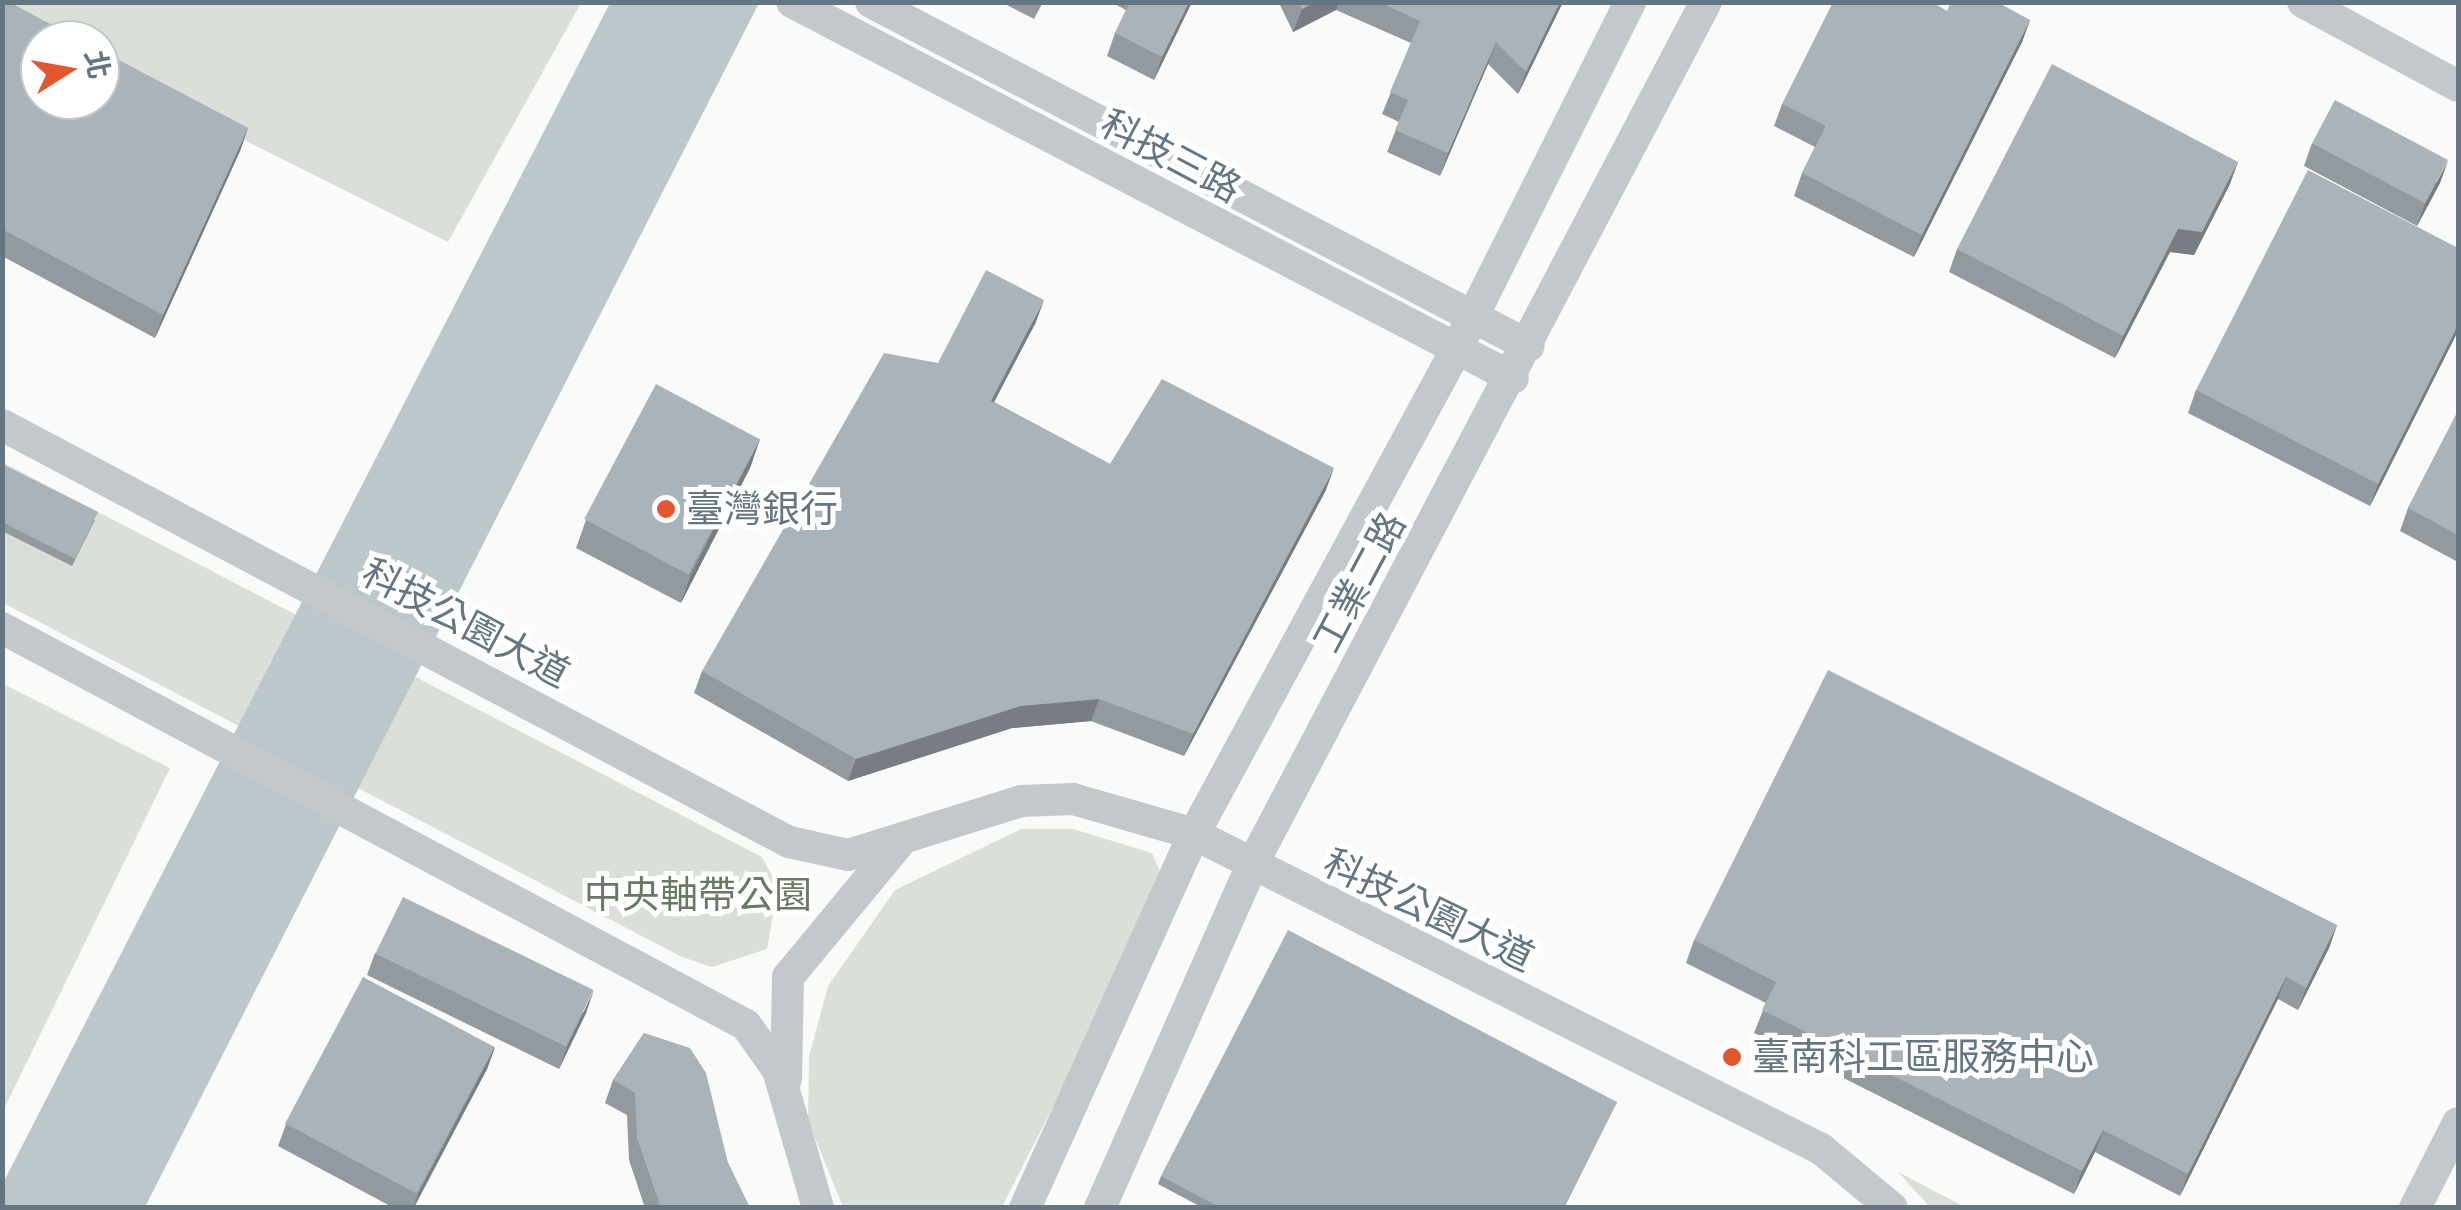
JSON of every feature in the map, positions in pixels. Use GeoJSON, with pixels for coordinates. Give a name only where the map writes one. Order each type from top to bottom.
{"type":"FeatureCollection","features":[{"type":"Feature","properties":{"kind":"street","name":"科技三路"},"geometry":{"type":"LineString","coordinates":[[792,2],[1513,378]]}},
{"type":"Feature","properties":{"kind":"street","name":"科技三路"},"geometry":{"type":"LineString","coordinates":[[871,2],[1530,346]]}},
{"type":"Feature","properties":{"kind":"street","name":"工業二路"},"geometry":{"type":"LineString","coordinates":[[1024,1208],[1194,834],[1456,350],[1630,2]]}},
{"type":"Feature","properties":{"kind":"street","name":"工業二路"},"geometry":{"type":"LineString","coordinates":[[1100,1208],[1251,866],[1530,346],[1706,2]]}},
{"type":"Feature","properties":{"kind":"street"},"geometry":{"type":"LineString","coordinates":[[2303,2],[2458,86]]}},
{"type":"Feature","properties":{"kind":"street","name":"科技公園大道"},"geometry":{"type":"LineString","coordinates":[[2,425],[789,842],[848,855],[1021,800],[1073,799],[1194,834],[1251,866],[1821,1149],[1892,1208]]}},
{"type":"Feature","properties":{"kind":"street"},"geometry":{"type":"LineString","coordinates":[[2,628],[746,1026],[778,1070],[792,1137],[818,1208]]}},
{"type":"Feature","properties":{"kind":"street"},"geometry":{"type":"LineString","coordinates":[[792,1137],[780,1022],[788,977],[901,841]]}},
{"type":"Feature","properties":{"kind":"street"},"geometry":{"type":"LineString","coordinates":[[2415,1208],[2458,1123]]}},
{"type":"Feature","properties":{"kind":"green space"},"geometry":{"type":"Polygon","coordinates":[[[2,3],[581,3],[448,242],[120,78],[120,20],[21,20],[2,3]]]}},
{"type":"Feature","properties":{"kind":"green space","name":"中央軸帶公園"},"geometry":{"type":"Polygon","coordinates":[[[2,462],[762,857],[778,887],[767,949],[712,967],[682,957],[3,603],[2,462]]]}},
{"type":"Feature","properties":{"kind":"green space"},"geometry":{"type":"Polygon","coordinates":[[[3,684],[170,768],[3,1111],[3,684]]]}},
{"type":"Feature","properties":{"kind":"green space","name":"中央軸帶公園"},"geometry":{"type":"Polygon","coordinates":[[[1021,829],[1073,829],[1152,853],[1161,874],[1156,904],[1002,1207],[843,1207],[808,1121],[809,1057],[828,986],[895,890],[1021,829]]]}},
{"type":"Feature","properties":{"kind":"green space"},"geometry":{"type":"Polygon","coordinates":[[[1898,1172],[1965,1207],[1930,1207],[1898,1172]]]}},
{"type":"Feature","properties":{"kind":"shaded area"},"geometry":{"type":"Polygon","coordinates":[[[610,3],[759,3],[145,1207],[3,1207],[2,1185],[610,3]]]}},
{"type":"Feature","properties":{"kind":"building"},"geometry":{"type":"Polygon","coordinates":[[[2,2],[43,20],[20,20],[20,120],[120,120],[120,61],[248,128],[163,315],[2,229],[2,2]]]}},
{"type":"Feature","properties":{"kind":"building"},"geometry":{"type":"Polygon","coordinates":[[[1130,2],[1189,2],[1162,57],[1115,33],[1130,2]]]}},
{"type":"Feature","properties":{"kind":"building"},"geometry":{"type":"Polygon","coordinates":[[[1379,2],[1560,2],[1526,72],[1496,42],[1448,153],[1395,130],[1408,100],[1390,92],[1420,21],[1379,2]]]}},
{"type":"Feature","properties":{"kind":"building"},"geometry":{"type":"Polygon","coordinates":[[[1833,2],[1932,2],[1947,11],[1951,2],[1997,2],[2030,20],[1922,235],[1802,173],[1826,126],[1782,104],[1833,2]]]}},
{"type":"Feature","properties":{"kind":"building"},"geometry":{"type":"Polygon","coordinates":[[[2052,64],[2238,162],[2202,232],[2178,229],[2123,336],[1957,249],[2052,64]]]}},
{"type":"Feature","properties":{"kind":"building"},"geometry":{"type":"Polygon","coordinates":[[[2335,100],[2448,160],[2425,203],[2312,143],[2335,100]]]}},
{"type":"Feature","properties":{"kind":"building"},"geometry":{"type":"Polygon","coordinates":[[[2308,170],[2458,248],[2458,325],[2378,484],[2196,390],[2308,170]]]}},
{"type":"Feature","properties":{"kind":"building"},"geometry":{"type":"Polygon","coordinates":[[[986,270],[1044,300],[991,401],[1110,464],[1162,379],[1334,468],[1193,734],[1099,699],[1020,706],[856,759],[702,671],[884,353],[938,363],[986,270]]]}},
{"type":"Feature","properties":{"kind":"building"},"geometry":{"type":"Polygon","coordinates":[[[656,384],[760,439],[688,574],[584,519],[656,384]]]}},
{"type":"Feature","properties":{"kind":"building"},"geometry":{"type":"Polygon","coordinates":[[[2458,411],[2458,535],[2408,508],[2458,411]]]}},
{"type":"Feature","properties":{"kind":"building"},"geometry":{"type":"Polygon","coordinates":[[[2,464],[98,512],[75,559],[2,522],[2,464]]]}},
{"type":"Feature","properties":{"kind":"building"},"geometry":{"type":"Polygon","coordinates":[[[1828,670],[2337,925],[2306,988],[2286,977],[2188,1174],[2103,1130],[2082,1171],[1762,1010],[1776,982],[1694,940],[1828,670]]]}},
{"type":"Feature","properties":{"kind":"building"},"geometry":{"type":"Polygon","coordinates":[[[403,897],[594,990],[566,1047],[375,954],[403,897]]]}},
{"type":"Feature","properties":{"kind":"building"},"geometry":{"type":"Polygon","coordinates":[[[1288,930],[1617,1102],[1563,1208],[1221,1208],[1161,1176],[1288,930]]]}},
{"type":"Feature","properties":{"kind":"building"},"geometry":{"type":"Polygon","coordinates":[[[363,977],[495,1047],[417,1194],[285,1124],[363,977]]]}},
{"type":"Feature","properties":{"kind":"building"},"geometry":{"type":"Polygon","coordinates":[[[644,1033],[690,1048],[706,1073],[728,1163],[750,1208],[661,1208],[637,1138],[635,1093],[613,1080],[644,1033]]]}},
{"type":"Feature","properties":{"kind":"place","name":"臺灣銀行"},"geometry":{"type":"Point","coordinates":[666,509]}},
{"type":"Feature","properties":{"kind":"place","name":"臺南科工區服務中心"},"geometry":{"type":"Point","coordinates":[1732,1057]}}]}
